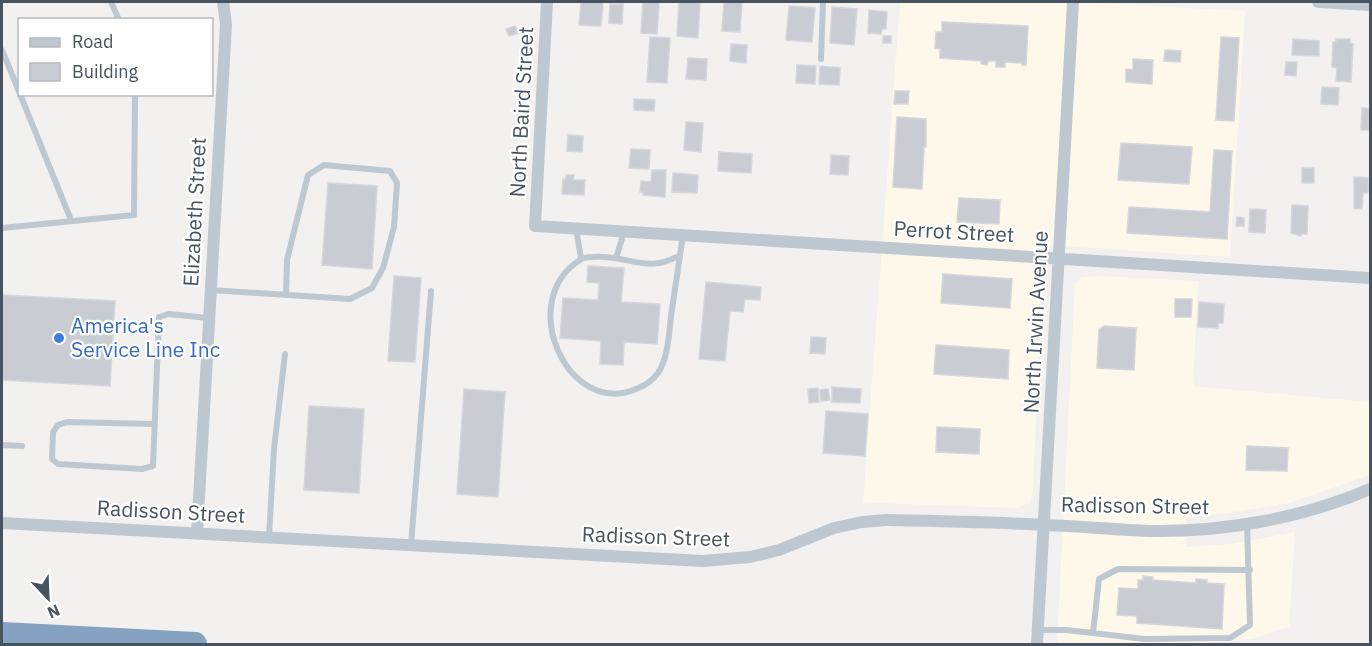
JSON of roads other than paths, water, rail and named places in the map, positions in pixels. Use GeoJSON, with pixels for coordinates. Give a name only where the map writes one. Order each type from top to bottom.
{"type":"FeatureCollection","features":[{"type":"Feature","properties":{"kind":"highway"},"geometry":{"type":"LineString","coordinates":[[2,634],[195,645]]}},
{"type":"Feature","properties":{"kind":"street","name":"Elizabeth Street"},"geometry":{"type":"LineString","coordinates":[[196,533],[226,24],[224,2]]}},
{"type":"Feature","properties":{"kind":"street","name":"North Baird Street"},"geometry":{"type":"LineString","coordinates":[[535,226],[548,2]]}},
{"type":"Feature","properties":{"kind":"street","name":"North Irwin Avenue"},"geometry":{"type":"LineString","coordinates":[[1037,645],[1072,2]]}},
{"type":"Feature","properties":{"kind":"street"},"geometry":{"type":"LineString","coordinates":[[1318,2],[1371,5]]}},
{"type":"Feature","properties":{"kind":"street","name":"Perrot Street"},"geometry":{"type":"LineString","coordinates":[[535,226],[1371,278]]}},
{"type":"Feature","properties":{"kind":"street","name":"Radisson Street"},"geometry":{"type":"LineString","coordinates":[[2,523],[727,561],[779,550],[834,528],[862,522],[886,520],[1153,531],[1203,529],[1247,524],[1311,510],[1371,489]]}},
{"type":"Feature","properties":{"kind":"lane"},"geometry":{"type":"LineString","coordinates":[[111,2],[118,18]]}},
{"type":"Feature","properties":{"kind":"lane"},"geometry":{"type":"LineString","coordinates":[[821,59],[823,2]]}},
{"type":"Feature","properties":{"kind":"lane"},"geometry":{"type":"LineString","coordinates":[[2,50],[18,89]]}},
{"type":"Feature","properties":{"kind":"lane"},"geometry":{"type":"LineString","coordinates":[[21,96],[71,220]]}},
{"type":"Feature","properties":{"kind":"lane"},"geometry":{"type":"LineString","coordinates":[[2,228],[134,215],[135,96]]}},
{"type":"Feature","properties":{"kind":"lane"},"geometry":{"type":"LineString","coordinates":[[210,290],[350,298],[372,288],[383,268],[394,227],[397,183],[390,171],[324,165],[308,175],[287,260],[286,293]]}},
{"type":"Feature","properties":{"kind":"lane"},"geometry":{"type":"LineString","coordinates":[[576,228],[581,258]]}},
{"type":"Feature","properties":{"kind":"lane"},"geometry":{"type":"LineString","coordinates":[[616,258],[624,231]]}},
{"type":"Feature","properties":{"kind":"lane"},"geometry":{"type":"LineString","coordinates":[[680,255],[662,264],[646,265],[605,256],[581,258],[566,271],[554,294],[550,313],[553,339],[567,368],[595,389],[614,395],[624,394],[649,382],[657,374],[664,360],[680,255],[683,235]]}},
{"type":"Feature","properties":{"kind":"lane"},"geometry":{"type":"LineString","coordinates":[[411,545],[432,291]]}},
{"type":"Feature","properties":{"kind":"lane"},"geometry":{"type":"LineString","coordinates":[[154,424],[67,422],[58,425],[53,432],[52,459],[58,464],[142,469],[153,466],[159,317],[169,314],[208,318]]}},
{"type":"Feature","properties":{"kind":"lane"},"geometry":{"type":"LineString","coordinates":[[269,537],[274,449],[285,354]]}},
{"type":"Feature","properties":{"kind":"lane"},"geometry":{"type":"LineString","coordinates":[[2,445],[22,446]]}},
{"type":"Feature","properties":{"kind":"lane"},"geometry":{"type":"LineString","coordinates":[[1038,630],[1066,630],[1144,639],[1230,638],[1250,625],[1247,524]]}},
{"type":"Feature","properties":{"kind":"lane"},"geometry":{"type":"LineString","coordinates":[[1093,633],[1100,579],[1118,569],[1250,570]]}},
{"type":"Feature","properties":{"kind":"place","name":"America's Service Line Inc"},"geometry":{"type":"Point","coordinates":[59,338]}}]}
